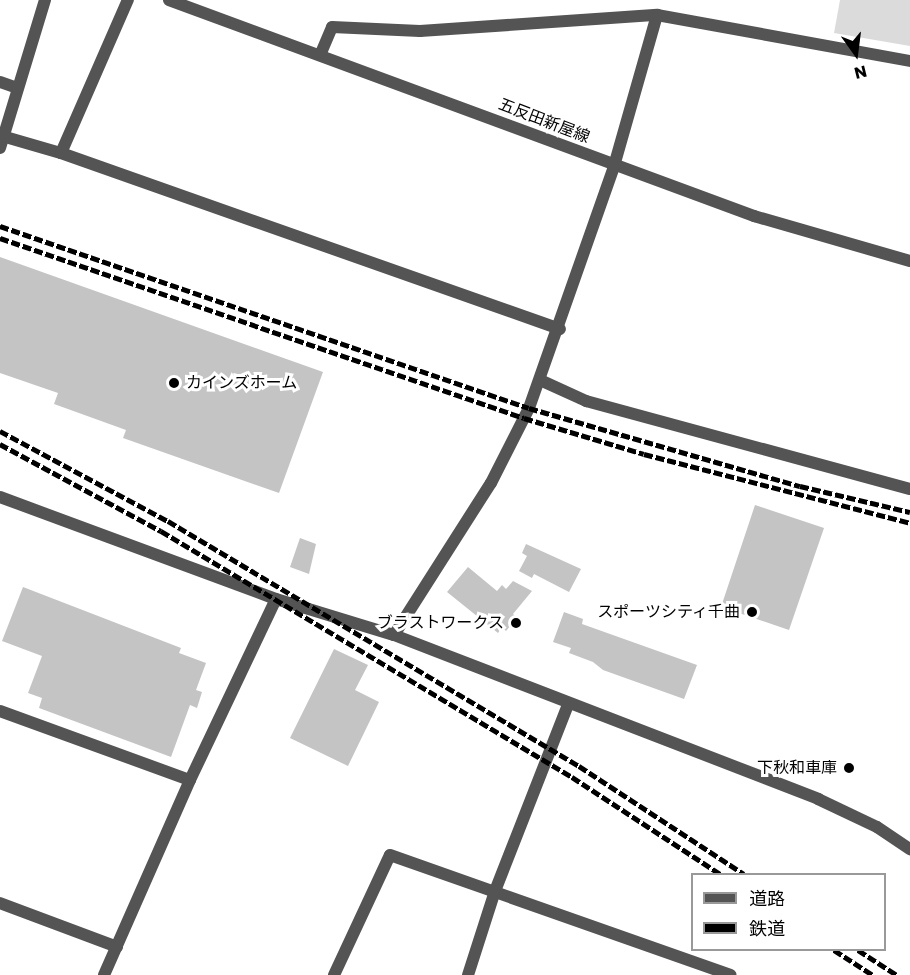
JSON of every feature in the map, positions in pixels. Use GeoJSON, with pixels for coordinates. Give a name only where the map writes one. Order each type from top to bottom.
{"type":"FeatureCollection","features":[{"type":"Feature","properties":{"kind":"street"},"geometry":{"type":"LineString","coordinates":[[45,0],[1,142],[61,153],[560,329]]}},
{"type":"Feature","properties":{"kind":"street"},"geometry":{"type":"LineString","coordinates":[[61,153],[129,0]]}},
{"type":"Feature","properties":{"kind":"street","name":"五反田新屋線"},"geometry":{"type":"LineString","coordinates":[[169,0],[321,53],[614,166],[820,238],[910,261]]}},
{"type":"Feature","properties":{"kind":"street"},"geometry":{"type":"LineString","coordinates":[[394,635],[491,483],[540,380],[560,329],[614,166],[657,15]]}},
{"type":"Feature","properties":{"kind":"street"},"geometry":{"type":"LineString","coordinates":[[321,53],[332,27],[420,31],[657,15],[910,61]]}},
{"type":"Feature","properties":{"kind":"street"},"geometry":{"type":"LineString","coordinates":[[0,82],[17,88]]}},
{"type":"Feature","properties":{"kind":"street"},"geometry":{"type":"LineString","coordinates":[[540,380],[586,401],[910,489]]}},
{"type":"Feature","properties":{"kind":"street"},"geometry":{"type":"LineString","coordinates":[[0,498],[276,599],[394,635],[568,705],[818,799],[870,823],[910,849]]}},
{"type":"Feature","properties":{"kind":"street"},"geometry":{"type":"LineString","coordinates":[[104,975],[190,780],[276,599]]}},
{"type":"Feature","properties":{"kind":"street"},"geometry":{"type":"LineString","coordinates":[[468,975],[495,891],[568,705]]}},
{"type":"Feature","properties":{"kind":"street"},"geometry":{"type":"LineString","coordinates":[[0,711],[190,780]]}},
{"type":"Feature","properties":{"kind":"street"},"geometry":{"type":"LineString","coordinates":[[334,975],[390,855],[731,975]]}},
{"type":"Feature","properties":{"kind":"street"},"geometry":{"type":"LineString","coordinates":[[0,903],[117,946]]}},
{"type":"Feature","properties":{"kind":"shaded area"},"geometry":{"type":"Polygon","coordinates":[[[840,0],[910,0],[910,46],[834,33],[840,0]]]}},
{"type":"Feature","properties":{"kind":"building","name":"カインズホーム"},"geometry":{"type":"Polygon","coordinates":[[[0,257],[323,372],[279,493],[123,438],[126,430],[54,404],[58,393],[0,373],[0,257]]]}},
{"type":"Feature","properties":{"kind":"building"},"geometry":{"type":"Polygon","coordinates":[[[755,505],[824,528],[789,630],[721,607],[755,505]]]}},
{"type":"Feature","properties":{"kind":"building"},"geometry":{"type":"Polygon","coordinates":[[[300,538],[316,544],[309,574],[290,567],[300,538]]]}},
{"type":"Feature","properties":{"kind":"building"},"geometry":{"type":"Polygon","coordinates":[[[526,544],[581,569],[569,592],[534,574],[532,578],[519,571],[527,556],[522,553],[526,544]]]}},
{"type":"Feature","properties":{"kind":"building"},"geometry":{"type":"Polygon","coordinates":[[[468,567],[497,591],[502,585],[506,589],[513,581],[532,591],[513,614],[517,618],[506,631],[502,627],[498,633],[447,592],[468,567]]]}},
{"type":"Feature","properties":{"kind":"building"},"geometry":{"type":"Polygon","coordinates":[[[23,587],[181,648],[179,653],[206,663],[196,690],[202,692],[197,708],[190,705],[171,757],[39,708],[42,698],[28,693],[42,656],[2,641],[23,587]]]}},
{"type":"Feature","properties":{"kind":"building"},"geometry":{"type":"Polygon","coordinates":[[[564,612],[583,619],[582,624],[697,665],[684,699],[603,670],[593,662],[569,653],[571,648],[553,642],[564,612]]]}},
{"type":"Feature","properties":{"kind":"building"},"geometry":{"type":"Polygon","coordinates":[[[334,649],[368,665],[355,690],[379,702],[348,766],[290,738],[334,649]]]}},
{"type":"Feature","properties":{"kind":"railway"},"geometry":{"type":"LineString","coordinates":[[0,226],[529,408],[800,486],[910,512]]}},
{"type":"Feature","properties":{"kind":"railway"},"geometry":{"type":"LineString","coordinates":[[0,238],[524,418],[644,454],[910,523]]}},
{"type":"Feature","properties":{"kind":"railway"},"geometry":{"type":"LineString","coordinates":[[0,431],[168,521],[579,766],[742,873]]}},
{"type":"Feature","properties":{"kind":"railway"},"geometry":{"type":"LineString","coordinates":[[0,444],[161,531],[572,777],[718,873]]}},
{"type":"Feature","properties":{"kind":"railway"},"geometry":{"type":"LineString","coordinates":[[836,951],[873,975]]}},
{"type":"Feature","properties":{"kind":"railway"},"geometry":{"type":"LineString","coordinates":[[860,951],[897,975]]}},
{"type":"Feature","properties":{"kind":"place","name":"カインズホーム"},"geometry":{"type":"Point","coordinates":[174,383]}},
{"type":"Feature","properties":{"kind":"place","name":"スポーツシティ千曲"},"geometry":{"type":"Point","coordinates":[752,612]}},
{"type":"Feature","properties":{"kind":"place","name":"ブラストワークス"},"geometry":{"type":"Point","coordinates":[516,623]}},
{"type":"Feature","properties":{"kind":"place","name":"下秋和車庫"},"geometry":{"type":"Point","coordinates":[849,768]}}]}
